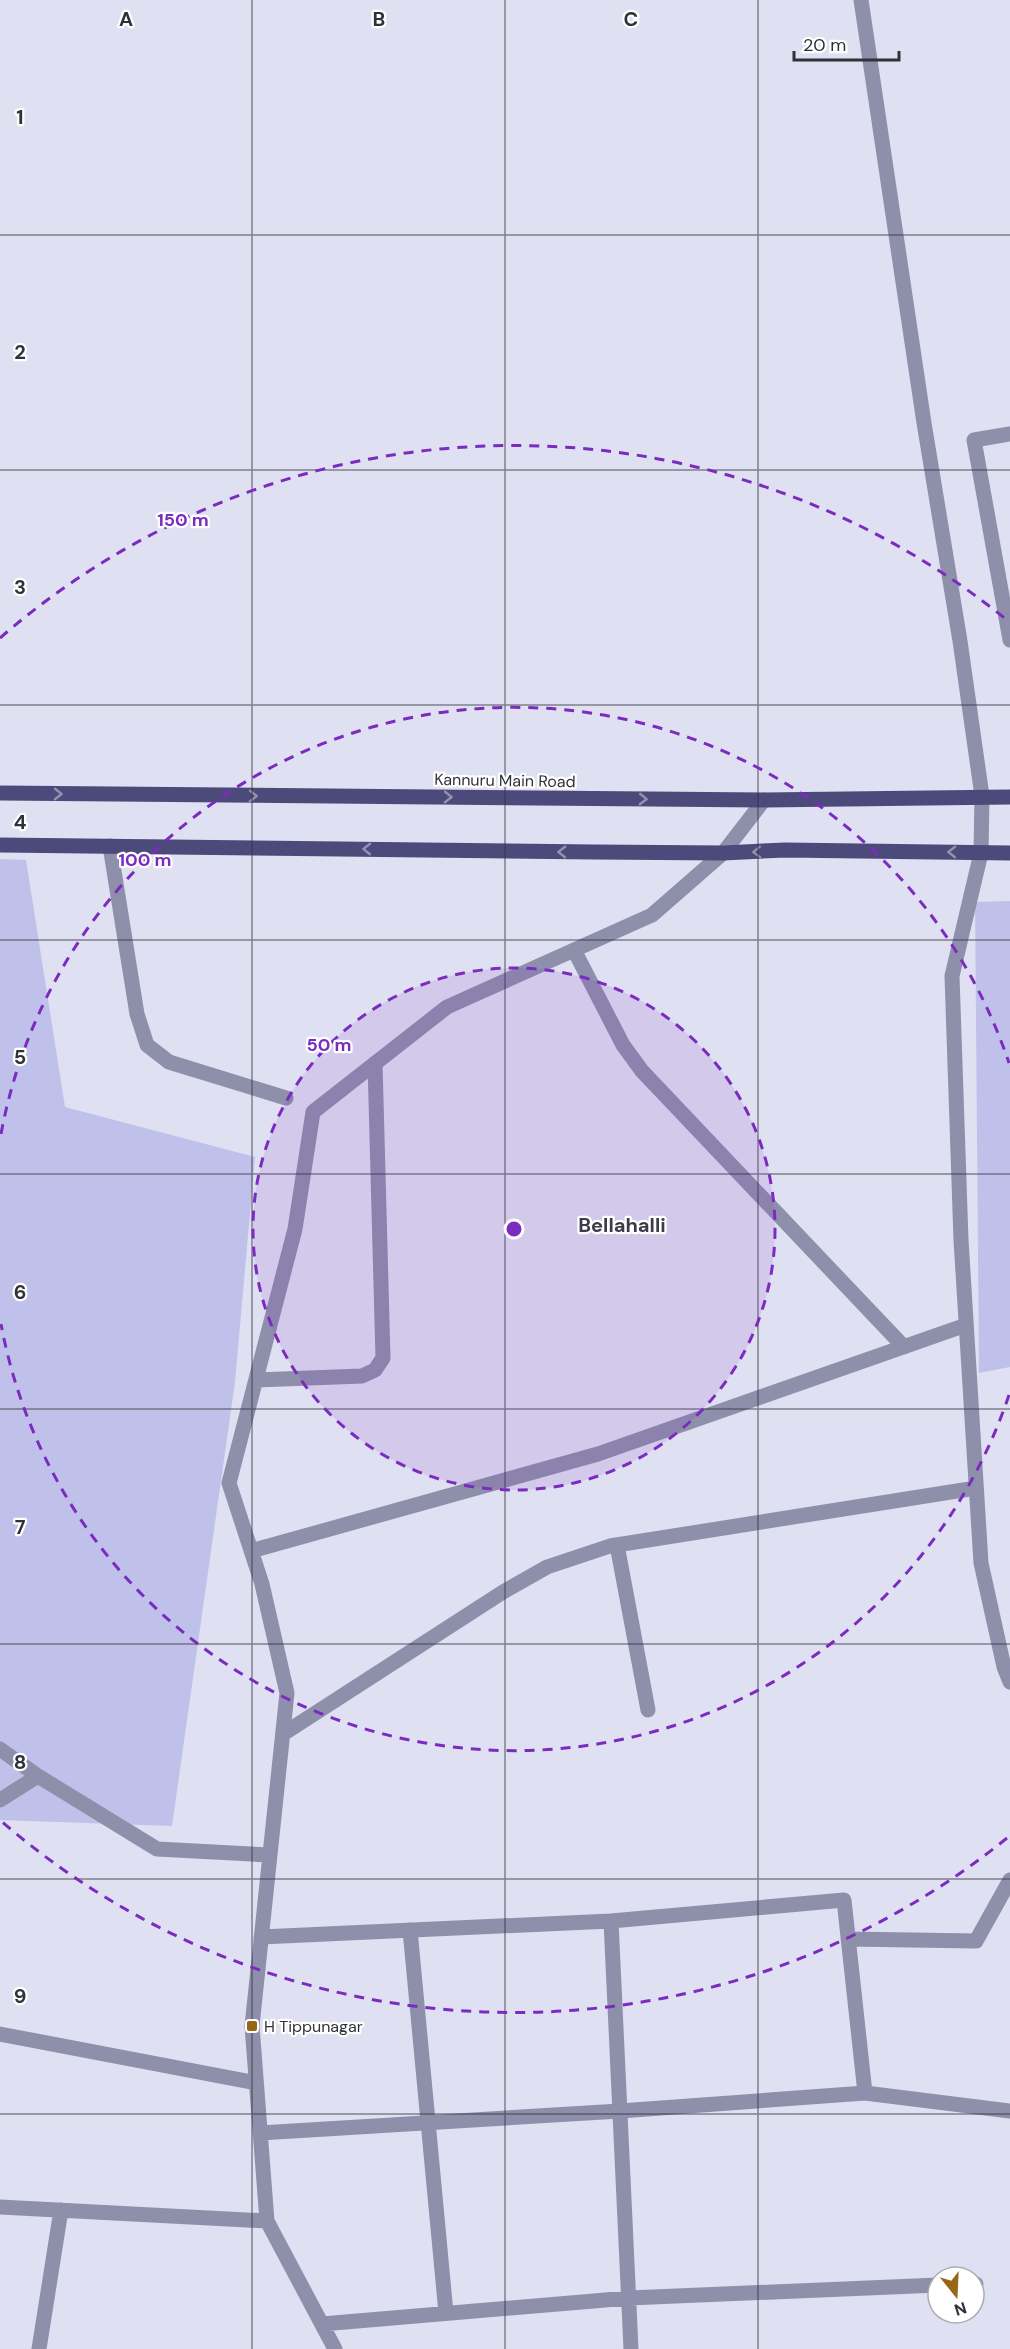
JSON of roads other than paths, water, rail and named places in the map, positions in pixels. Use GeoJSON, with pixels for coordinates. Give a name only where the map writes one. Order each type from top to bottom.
{"type":"FeatureCollection","features":[{"type":"Feature","properties":{"kind":"main road","name":"Kannuru Main Road"},"geometry":{"type":"LineString","coordinates":[[0,793],[764,800],[1010,797]]}},
{"type":"Feature","properties":{"kind":"main road"},"geometry":{"type":"LineString","coordinates":[[0,845],[723,853],[785,850],[1010,853]]}},
{"type":"Feature","properties":{"kind":"street"},"geometry":{"type":"LineString","coordinates":[[861,0],[982,796],[981,853],[952,976],[961,1240],[981,1563],[1004,1636],[1010,1682]]}},
{"type":"Feature","properties":{"kind":"street"},"geometry":{"type":"LineString","coordinates":[[1010,434],[974,440],[1010,640]]}},
{"type":"Feature","properties":{"kind":"street"},"geometry":{"type":"LineString","coordinates":[[335,2349],[267,2222],[252,2026],[287,1694],[262,1584],[229,1483],[295,1229],[313,1112],[447,1007],[652,915],[723,853],[764,800]]}},
{"type":"Feature","properties":{"kind":"street"},"geometry":{"type":"LineString","coordinates":[[110,846],[137,1014],[147,1045],[169,1062],[286,1098]]}},
{"type":"Feature","properties":{"kind":"street"},"geometry":{"type":"LineString","coordinates":[[574,950],[624,1044],[642,1071],[904,1347]]}},
{"type":"Feature","properties":{"kind":"street"},"geometry":{"type":"LineString","coordinates":[[256,1380],[362,1376],[375,1370],[383,1358],[375,1063]]}},
{"type":"Feature","properties":{"kind":"street"},"geometry":{"type":"LineString","coordinates":[[251,1551],[598,1454],[966,1325]]}},
{"type":"Feature","properties":{"kind":"street"},"geometry":{"type":"LineString","coordinates":[[283,1734],[503,1592],[547,1567],[617,1545],[976,1488]]}},
{"type":"Feature","properties":{"kind":"street"},"geometry":{"type":"LineString","coordinates":[[617,1545],[648,1710]]}},
{"type":"Feature","properties":{"kind":"street"},"geometry":{"type":"LineString","coordinates":[[0,1749],[38,1776],[157,1849],[270,1855]]}},
{"type":"Feature","properties":{"kind":"street"},"geometry":{"type":"LineString","coordinates":[[0,1800],[38,1776]]}},
{"type":"Feature","properties":{"kind":"street"},"geometry":{"type":"LineString","coordinates":[[848,1939],[976,1941],[1010,1880]]}},
{"type":"Feature","properties":{"kind":"street"},"geometry":{"type":"LineString","coordinates":[[261,1937],[612,1921],[844,1900],[865,2092]]}},
{"type":"Feature","properties":{"kind":"street"},"geometry":{"type":"LineString","coordinates":[[612,1921],[631,2349]]}},
{"type":"Feature","properties":{"kind":"street"},"geometry":{"type":"LineString","coordinates":[[410,1930],[446,2313]]}},
{"type":"Feature","properties":{"kind":"street"},"geometry":{"type":"LineString","coordinates":[[0,2034],[256,2083]]}},
{"type":"Feature","properties":{"kind":"street"},"geometry":{"type":"LineString","coordinates":[[260,2133],[620,2111],[865,2092],[1010,2111]]}},
{"type":"Feature","properties":{"kind":"street"},"geometry":{"type":"LineString","coordinates":[[0,2207],[267,2222]]}},
{"type":"Feature","properties":{"kind":"street"},"geometry":{"type":"LineString","coordinates":[[39,2349],[62,2210]]}},
{"type":"Feature","properties":{"kind":"street"},"geometry":{"type":"LineString","coordinates":[[322,2324],[629,2298],[926,2286]]}},
{"type":"Feature","properties":{"kind":"place","name":"H Tippunagar"},"geometry":{"type":"Point","coordinates":[252,2026]}},
{"type":"Feature","properties":{"kind":"district","name":"Bellahalli"},"geometry":{"type":"Point","coordinates":[622,1225]}}]}
